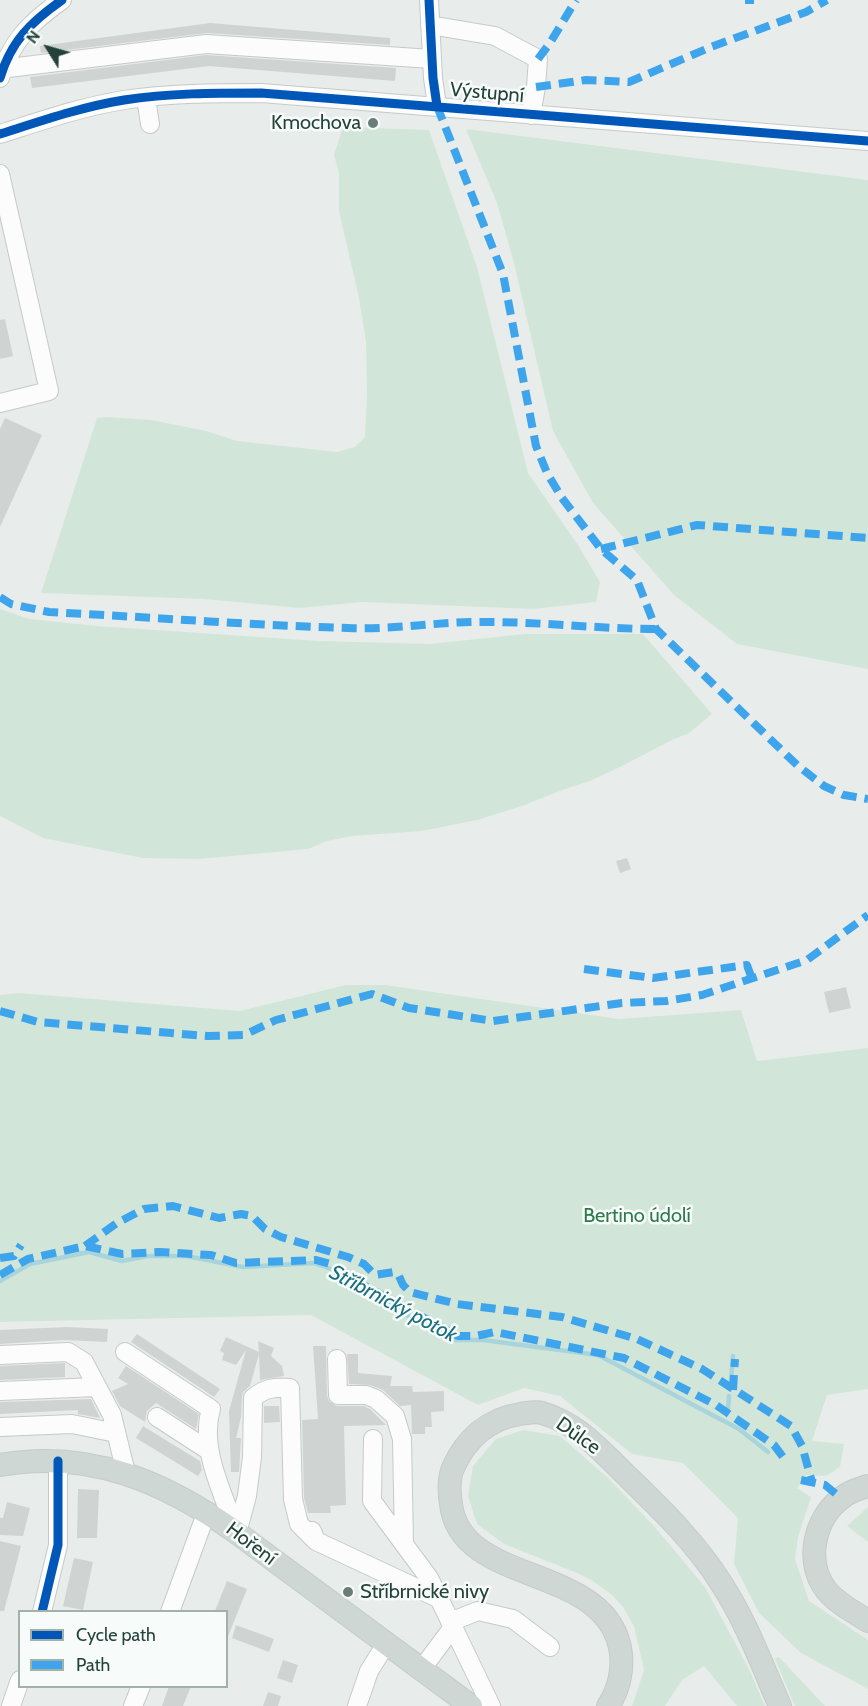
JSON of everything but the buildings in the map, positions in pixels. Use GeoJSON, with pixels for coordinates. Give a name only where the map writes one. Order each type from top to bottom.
{"type":"FeatureCollection","features":[{"type":"Feature","properties":{"kind":"main road","name":"Důlce"},"geometry":{"type":"LineString","coordinates":[[608,1706],[620,1680],[622,1664],[615,1629],[603,1613],[579,1595],[508,1565],[481,1550],[467,1539],[458,1526],[451,1509],[449,1489],[452,1472],[460,1453],[488,1424],[505,1416],[540,1412],[575,1429],[595,1445],[662,1510],[688,1539],[721,1583],[740,1616],[780,1706]]}},
{"type":"Feature","properties":{"kind":"main road","name":"Hoření"},"geometry":{"type":"LineString","coordinates":[[0,1464],[58,1461],[104,1467],[126,1473],[172,1492],[207,1511],[471,1706]]}},
{"type":"Feature","properties":{"kind":"main road"},"geometry":{"type":"LineString","coordinates":[[868,1486],[841,1497],[832,1507],[823,1518],[816,1534],[814,1550],[815,1568],[827,1591],[843,1605],[868,1621]]}},
{"type":"Feature","properties":{"kind":"street"},"geometry":{"type":"LineString","coordinates":[[62,0],[18,38],[1,72],[206,44],[432,59]]}},
{"type":"Feature","properties":{"kind":"street"},"geometry":{"type":"LineString","coordinates":[[429,0],[437,106]]}},
{"type":"Feature","properties":{"kind":"street"},"geometry":{"type":"LineString","coordinates":[[430,25],[495,36],[538,59],[531,115]]}},
{"type":"Feature","properties":{"kind":"street","name":"Výstupní"},"geometry":{"type":"LineString","coordinates":[[0,134],[60,114],[124,100],[196,93],[261,93],[868,141]]}},
{"type":"Feature","properties":{"kind":"street"},"geometry":{"type":"LineString","coordinates":[[146,98],[150,124]]}},
{"type":"Feature","properties":{"kind":"street"},"geometry":{"type":"LineString","coordinates":[[0,403],[49,391],[1,181]]}},
{"type":"Feature","properties":{"kind":"street"},"geometry":{"type":"LineString","coordinates":[[0,1355],[69,1352],[84,1362],[112,1415],[126,1473]]}},
{"type":"Feature","properties":{"kind":"street"},"geometry":{"type":"LineString","coordinates":[[125,1352],[211,1409],[206,1423],[208,1450],[237,1533]]}},
{"type":"Feature","properties":{"kind":"street"},"geometry":{"type":"LineString","coordinates":[[337,1359],[338,1395],[366,1395],[376,1398],[396,1416],[402,1449],[404,1544]]}},
{"type":"Feature","properties":{"kind":"street"},"geometry":{"type":"LineString","coordinates":[[0,1391],[97,1387]]}},
{"type":"Feature","properties":{"kind":"street"},"geometry":{"type":"LineString","coordinates":[[237,1533],[247,1496],[252,1457],[253,1398],[264,1389],[290,1388],[293,1499],[299,1524],[316,1542],[438,1598]]}},
{"type":"Feature","properties":{"kind":"street"},"geometry":{"type":"LineString","coordinates":[[157,1418],[208,1450]]}},
{"type":"Feature","properties":{"kind":"street"},"geometry":{"type":"LineString","coordinates":[[0,1427],[72,1424],[116,1433]]}},
{"type":"Feature","properties":{"kind":"street"},"geometry":{"type":"LineString","coordinates":[[373,1439],[372,1502],[429,1578],[491,1706]]}},
{"type":"Feature","properties":{"kind":"street"},"geometry":{"type":"LineString","coordinates":[[42,1610],[58,1545],[58,1461]]}},
{"type":"Feature","properties":{"kind":"street"},"geometry":{"type":"LineString","coordinates":[[170,1610],[207,1511]]}},
{"type":"Feature","properties":{"kind":"street"},"geometry":{"type":"LineString","coordinates":[[309,1523],[316,1542]]}},
{"type":"Feature","properties":{"kind":"street"},"geometry":{"type":"LineString","coordinates":[[420,1670],[451,1624],[478,1611],[513,1619],[550,1647]]}},
{"type":"Feature","properties":{"kind":"street"},"geometry":{"type":"LineString","coordinates":[[357,1706],[369,1671],[386,1644]]}},
{"type":"Feature","properties":{"kind":"street"},"geometry":{"type":"LineString","coordinates":[[11,1706],[18,1686]]}},
{"type":"Feature","properties":{"kind":"street"},"geometry":{"type":"LineString","coordinates":[[134,1706],[140,1688]]}},
{"type":"Feature","properties":{"kind":"green space"},"geometry":{"type":"Polygon","coordinates":[[[343,127],[429,130],[477,267],[528,473],[578,545],[600,582],[596,602],[533,609],[362,602],[300,608],[204,599],[41,593],[97,418],[151,420],[206,431],[237,441],[337,452],[355,447],[365,437],[366,342],[359,298],[339,211],[339,173],[334,155],[343,127]]]}},
{"type":"Feature","properties":{"kind":"green space"},"geometry":{"type":"Polygon","coordinates":[[[466,129],[868,180],[868,669],[737,644],[674,595],[593,503],[553,431],[514,263],[497,203],[466,129]]]}},
{"type":"Feature","properties":{"kind":"green space"},"geometry":{"type":"Polygon","coordinates":[[[0,609],[30,619],[97,626],[318,641],[430,644],[525,634],[643,634],[712,714],[689,733],[590,781],[477,820],[422,831],[352,836],[327,841],[308,849],[199,859],[143,858],[43,838],[0,816],[0,609]]]}},
{"type":"Feature","properties":{"kind":"green space","name":"Bertino údolí"},"geometry":{"type":"Polygon","coordinates":[[[346,985],[385,985],[619,1019],[741,1010],[757,1061],[868,1048],[868,1389],[827,1395],[812,1441],[844,1444],[840,1467],[826,1476],[806,1475],[797,1488],[811,1497],[798,1537],[795,1559],[809,1601],[868,1640],[868,1689],[801,1653],[759,1613],[734,1564],[738,1518],[683,1463],[632,1454],[560,1396],[524,1388],[478,1405],[311,1315],[0,1322],[0,995],[19,993],[240,1011],[346,985]]]}},
{"type":"Feature","properties":{"kind":"green space"},"geometry":{"type":"Polygon","coordinates":[[[523,1430],[560,1436],[608,1478],[654,1526],[705,1587],[749,1669],[765,1706],[737,1706],[704,1666],[682,1680],[665,1706],[632,1706],[644,1670],[634,1626],[623,1607],[612,1595],[593,1581],[504,1544],[477,1524],[468,1496],[473,1466],[496,1439],[523,1430]]]}},
{"type":"Feature","properties":{"kind":"green space"},"geometry":{"type":"Polygon","coordinates":[[[868,1507],[868,1542],[847,1526],[868,1507]]]}},
{"type":"Feature","properties":{"kind":"green space"},"geometry":{"type":"Polygon","coordinates":[[[779,1657],[825,1706],[795,1706],[775,1659],[779,1657]]]}},
{"type":"Feature","properties":{"kind":"waterway","name":"Stříbrnický potok"},"geometry":{"type":"LineString","coordinates":[[0,1281],[30,1264],[89,1252],[122,1261],[147,1256],[186,1256],[243,1267],[314,1263],[334,1270],[354,1286],[452,1340],[483,1340],[598,1355],[739,1429],[768,1452]]}},
{"type":"Feature","properties":{"kind":"waterway"},"geometry":{"type":"LineString","coordinates":[[731,1380],[733,1356]]}},
{"type":"Feature","properties":{"kind":"waterway"},"geometry":{"type":"LineString","coordinates":[[728,1409],[729,1396]]}},
{"type":"Feature","properties":{"kind":"marked path"},"geometry":{"type":"LineString","coordinates":[[538,59],[576,0]]}},
{"type":"Feature","properties":{"kind":"marked path"},"geometry":{"type":"LineString","coordinates":[[745,0],[754,0]]}},
{"type":"Feature","properties":{"kind":"marked path"},"geometry":{"type":"LineString","coordinates":[[536,87],[586,80],[629,82],[711,47],[806,12],[827,0]]}},
{"type":"Feature","properties":{"kind":"marked path"},"geometry":{"type":"LineString","coordinates":[[437,106],[503,274],[536,446],[547,473],[562,498],[601,549],[637,580],[656,629],[797,765],[824,786],[844,795],[868,799]]}},
{"type":"Feature","properties":{"kind":"marked path"},"geometry":{"type":"LineString","coordinates":[[601,549],[697,525],[868,538]]}},
{"type":"Feature","properties":{"kind":"marked path"},"geometry":{"type":"LineString","coordinates":[[0,597],[11,604],[49,612],[273,625],[366,628],[488,622],[656,629]]}},
{"type":"Feature","properties":{"kind":"marked path"},"geometry":{"type":"LineString","coordinates":[[0,1011],[38,1022],[207,1036],[244,1035],[276,1020],[372,994],[409,1008],[493,1021],[622,1003],[666,1001],[702,995],[807,960],[868,915]]}},
{"type":"Feature","properties":{"kind":"marked path"},"geometry":{"type":"LineString","coordinates":[[584,969],[653,978],[747,965],[752,979]]}},
{"type":"Feature","properties":{"kind":"marked path"},"geometry":{"type":"LineString","coordinates":[[85,1246],[117,1223],[144,1209],[173,1206],[219,1218],[241,1214],[252,1216],[265,1229],[281,1237],[364,1264],[375,1275],[394,1272],[410,1292],[457,1304],[562,1317],[637,1339],[702,1369],[791,1426],[802,1446],[812,1482]]}},
{"type":"Feature","properties":{"kind":"marked path"},"geometry":{"type":"LineString","coordinates":[[0,1258],[14,1256],[21,1245]]}},
{"type":"Feature","properties":{"kind":"marked path"},"geometry":{"type":"LineString","coordinates":[[0,1275],[28,1259],[85,1246],[122,1254],[159,1252],[211,1255],[236,1263],[316,1260],[334,1265],[365,1286],[458,1336],[476,1336],[495,1332],[624,1358],[716,1405],[774,1445],[786,1461]]}},
{"type":"Feature","properties":{"kind":"marked path"},"geometry":{"type":"LineString","coordinates":[[733,1390],[735,1359]]}},
{"type":"Feature","properties":{"kind":"marked path"},"geometry":{"type":"LineString","coordinates":[[801,1480],[825,1485],[841,1498]]}},
{"type":"Feature","properties":{"kind":"cycle path"},"geometry":{"type":"LineString","coordinates":[[0,78],[16,43],[41,16],[62,0]]}},
{"type":"Feature","properties":{"kind":"cycle path"},"geometry":{"type":"LineString","coordinates":[[429,0],[433,78],[437,106]]}},
{"type":"Feature","properties":{"kind":"cycle path"},"geometry":{"type":"LineString","coordinates":[[0,134],[77,110],[124,100],[209,93],[261,93],[868,141]]}},
{"type":"Feature","properties":{"kind":"cycle path"},"geometry":{"type":"LineString","coordinates":[[42,1610],[58,1545],[58,1461]]}},
{"type":"Feature","properties":{"kind":"place","name":"Kmochova"},"geometry":{"type":"Point","coordinates":[373,123]}},
{"type":"Feature","properties":{"kind":"place","name":"Stříbrnické nivy"},"geometry":{"type":"Point","coordinates":[348,1592]}}]}
